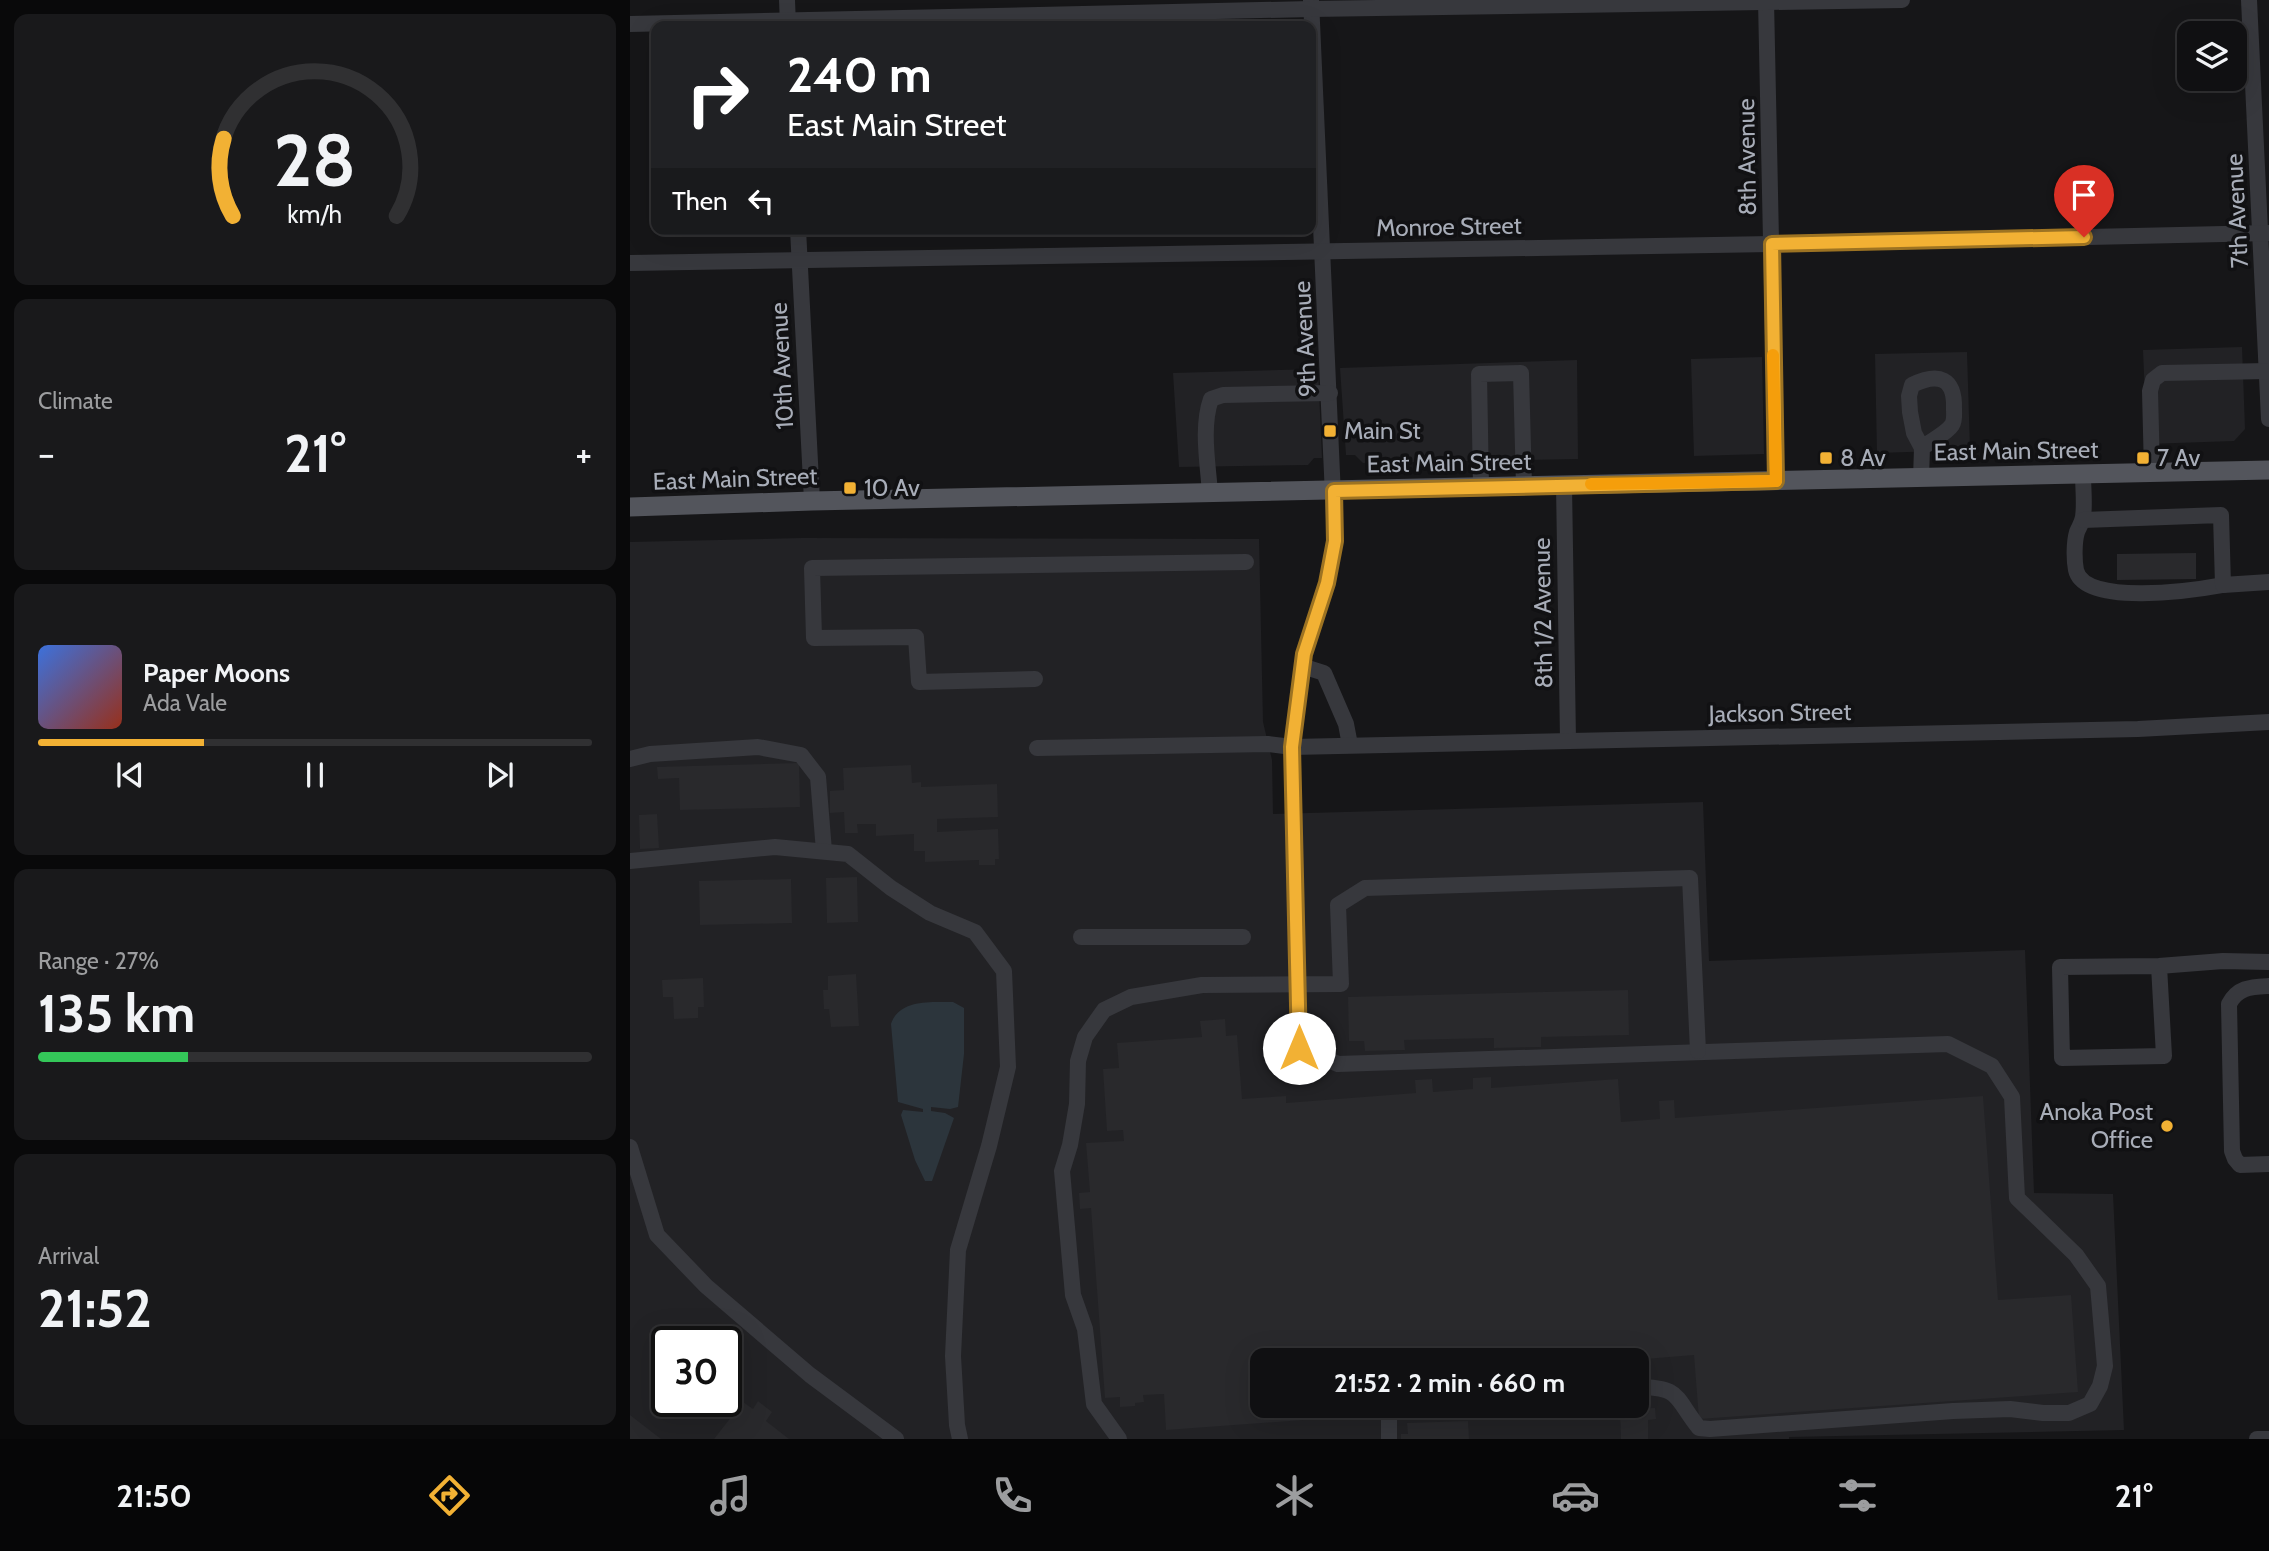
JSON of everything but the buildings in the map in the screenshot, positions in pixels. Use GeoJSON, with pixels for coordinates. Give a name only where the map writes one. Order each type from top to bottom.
{"type":"FeatureCollection","features":[{"type":"Feature","properties":{"kind":"main road","name":"East Main Street"},"geometry":{"type":"LineString","coordinates":[[630,507],[2269,470]]}},
{"type":"Feature","properties":{"kind":"street"},"geometry":{"type":"LineString","coordinates":[[787,0],[788,21]]}},
{"type":"Feature","properties":{"kind":"street"},"geometry":{"type":"LineString","coordinates":[[866,21],[1311,4],[1902,0]]}},
{"type":"Feature","properties":{"kind":"street","name":"7th Avenue"},"geometry":{"type":"LineString","coordinates":[[2249,0],[2265,233],[2269,419]]}},
{"type":"Feature","properties":{"kind":"street","name":"8th Avenue"},"geometry":{"type":"LineString","coordinates":[[1767,2],[1776,481]]}},
{"type":"Feature","properties":{"kind":"street"},"geometry":{"type":"LineString","coordinates":[[630,24],[651,24]]}},
{"type":"Feature","properties":{"kind":"street","name":"9th Avenue"},"geometry":{"type":"LineString","coordinates":[[1316,99],[1335,541],[1327,583],[1304,654],[1292,747],[1299,1048],[1338,1064],[1698,1051]]}},
{"type":"Feature","properties":{"kind":"street","name":"Monroe Street"},"geometry":{"type":"LineString","coordinates":[[630,263],[2265,233]]}},
{"type":"Feature","properties":{"kind":"street","name":"10th Avenue"},"geometry":{"type":"LineString","coordinates":[[798,235],[812,501]]}},
{"type":"Feature","properties":{"kind":"street"},"geometry":{"type":"LineString","coordinates":[[2152,472],[2150,391],[2153,380],[2162,373],[2267,371]]}},
{"type":"Feature","properties":{"kind":"street"},"geometry":{"type":"LineString","coordinates":[[1481,487],[1479,374],[1521,373],[1524,486]]}},
{"type":"Feature","properties":{"kind":"street"},"geometry":{"type":"LineString","coordinates":[[1210,493],[1208,409],[1211,399],[1223,395],[1330,393]]}},
{"type":"Feature","properties":{"kind":"street"},"geometry":{"type":"LineString","coordinates":[[1920,478],[1922,448]]}},
{"type":"Feature","properties":{"kind":"street"},"geometry":{"type":"LineString","coordinates":[[2083,474],[2083,520],[2077,532],[2076,572],[2090,587],[2113,593],[2197,590],[2223,585],[2269,583]]}},
{"type":"Feature","properties":{"kind":"street","name":"8th 1/2 Avenue"},"geometry":{"type":"LineString","coordinates":[[1564,485],[1568,740]]}},
{"type":"Feature","properties":{"kind":"street"},"geometry":{"type":"LineString","coordinates":[[2083,520],[2221,515],[2223,585]]}},
{"type":"Feature","properties":{"kind":"street"},"geometry":{"type":"LineString","coordinates":[[1035,679],[919,682],[916,637],[814,638],[812,568],[1246,562]]}},
{"type":"Feature","properties":{"kind":"street"},"geometry":{"type":"LineString","coordinates":[[1302,666],[1324,673],[1346,724],[1350,745]]}},
{"type":"Feature","properties":{"kind":"street","name":"Jackson Street"},"geometry":{"type":"LineString","coordinates":[[1037,748],[1250,744],[1292,747],[2138,729],[2269,722]]}},
{"type":"Feature","properties":{"kind":"street"},"geometry":{"type":"LineString","coordinates":[[630,759],[650,754],[758,747],[801,755],[818,777],[824,851]]}},
{"type":"Feature","properties":{"kind":"street"},"geometry":{"type":"LineString","coordinates":[[630,861],[775,846],[848,854],[891,888],[930,913],[975,932],[1004,971],[1008,1067],[989,1146],[958,1250],[953,1356],[960,1439]]}},
{"type":"Feature","properties":{"kind":"street"},"geometry":{"type":"LineString","coordinates":[[1119,1439],[1094,1404],[1085,1329],[1073,1295],[1062,1171],[1070,1145],[1077,1104],[1078,1061],[1084,1037],[1104,1010],[1131,997],[1202,985],[1341,984],[1338,905],[1365,888],[1690,878],[1698,1051],[1948,1044],[1992,1066],[2012,1097],[2017,1198],[2076,1255],[2098,1286],[2105,1366],[2100,1386],[2090,1404],[2069,1413],[2010,1409],[1965,1411],[1710,1429],[1699,1428],[1678,1396],[1649,1387]]}},
{"type":"Feature","properties":{"kind":"street"},"geometry":{"type":"LineString","coordinates":[[1081,937],[1243,937]]}},
{"type":"Feature","properties":{"kind":"street"},"geometry":{"type":"LineString","coordinates":[[2159,966],[2164,1056],[2062,1058],[2060,967],[2269,962]]}},
{"type":"Feature","properties":{"kind":"street"},"geometry":{"type":"LineString","coordinates":[[2269,986],[2243,989],[2234,994],[2229,1004],[2232,1151],[2240,1164],[2269,1164]]}},
{"type":"Feature","properties":{"kind":"street"},"geometry":{"type":"LineString","coordinates":[[630,1147],[657,1235],[706,1286],[810,1375],[896,1439]]}},
{"type":"Feature","properties":{"kind":"street"},"geometry":{"type":"LineString","coordinates":[[1389,1418],[1389,1439]]}},
{"type":"Feature","properties":{"kind":"street"},"geometry":{"type":"LineString","coordinates":[[2257,1439],[2269,1439]]}},
{"type":"Feature","properties":{"kind":"shaded area"},"geometry":{"type":"Polygon","coordinates":[[[2242,347],[2245,429],[2234,441],[2147,444],[2143,350],[2242,347]]]}},
{"type":"Feature","properties":{"kind":"shaded area"},"geometry":{"type":"Polygon","coordinates":[[[1967,352],[1970,450],[1877,453],[1875,354],[1967,352]]]}},
{"type":"Feature","properties":{"kind":"shaded area"},"geometry":{"type":"Polygon","coordinates":[[[1762,357],[1764,454],[1694,456],[1691,359],[1762,357]]]}},
{"type":"Feature","properties":{"kind":"shaded area"},"geometry":{"type":"Polygon","coordinates":[[[1577,360],[1578,459],[1363,463],[1355,455],[1346,455],[1340,368],[1577,360]]]}},
{"type":"Feature","properties":{"kind":"shaded area"},"geometry":{"type":"Polygon","coordinates":[[[1318,369],[1322,458],[1314,458],[1308,465],[1179,467],[1173,373],[1318,369]]]}},
{"type":"Feature","properties":{"kind":"shaded area"},"geometry":{"type":"Polygon","coordinates":[[[802,538],[1259,539],[1263,722],[1272,760],[1273,814],[1703,802],[1709,961],[2025,950],[2034,1193],[2113,1194],[2124,1430],[1789,1439],[630,1439],[630,542],[802,538]]]}},
{"type":"Feature","properties":{"kind":"shaded area"},"geometry":{"type":"Polygon","coordinates":[[[926,1002],[953,1002],[964,1008],[964,1054],[958,1107],[931,1107],[931,1111],[945,1113],[954,1118],[932,1181],[925,1181],[915,1160],[901,1115],[903,1110],[923,1112],[923,1109],[898,1102],[891,1024],[895,1016],[908,1006],[926,1002]]]}},
{"type":"Feature","properties":{"kind":"slow traffic"},"geometry":{"type":"LineString","coordinates":[[1591,484],[1776,481],[1773,355]]}},
{"type":"Feature","properties":{"kind":"place","name":"Main St"},"geometry":{"type":"Point","coordinates":[1330,431]}},
{"type":"Feature","properties":{"kind":"place","name":"8 Av"},"geometry":{"type":"Point","coordinates":[1826,458]}},
{"type":"Feature","properties":{"kind":"place","name":"7 Av"},"geometry":{"type":"Point","coordinates":[2143,458]}},
{"type":"Feature","properties":{"kind":"place","name":"10 Av"},"geometry":{"type":"Point","coordinates":[850,488]}},
{"type":"Feature","properties":{"kind":"place","name":"Anoka Post Office"},"geometry":{"type":"Point","coordinates":[2167,1126]}},
{"type":"Feature","properties":{"kind":"route"},"geometry":{"type":"LineString","coordinates":[[1299,1048],[1292,747],[1304,654],[1327,583],[1335,541],[1334,491],[1776,481],[1772,244],[2084,237]]}}]}
